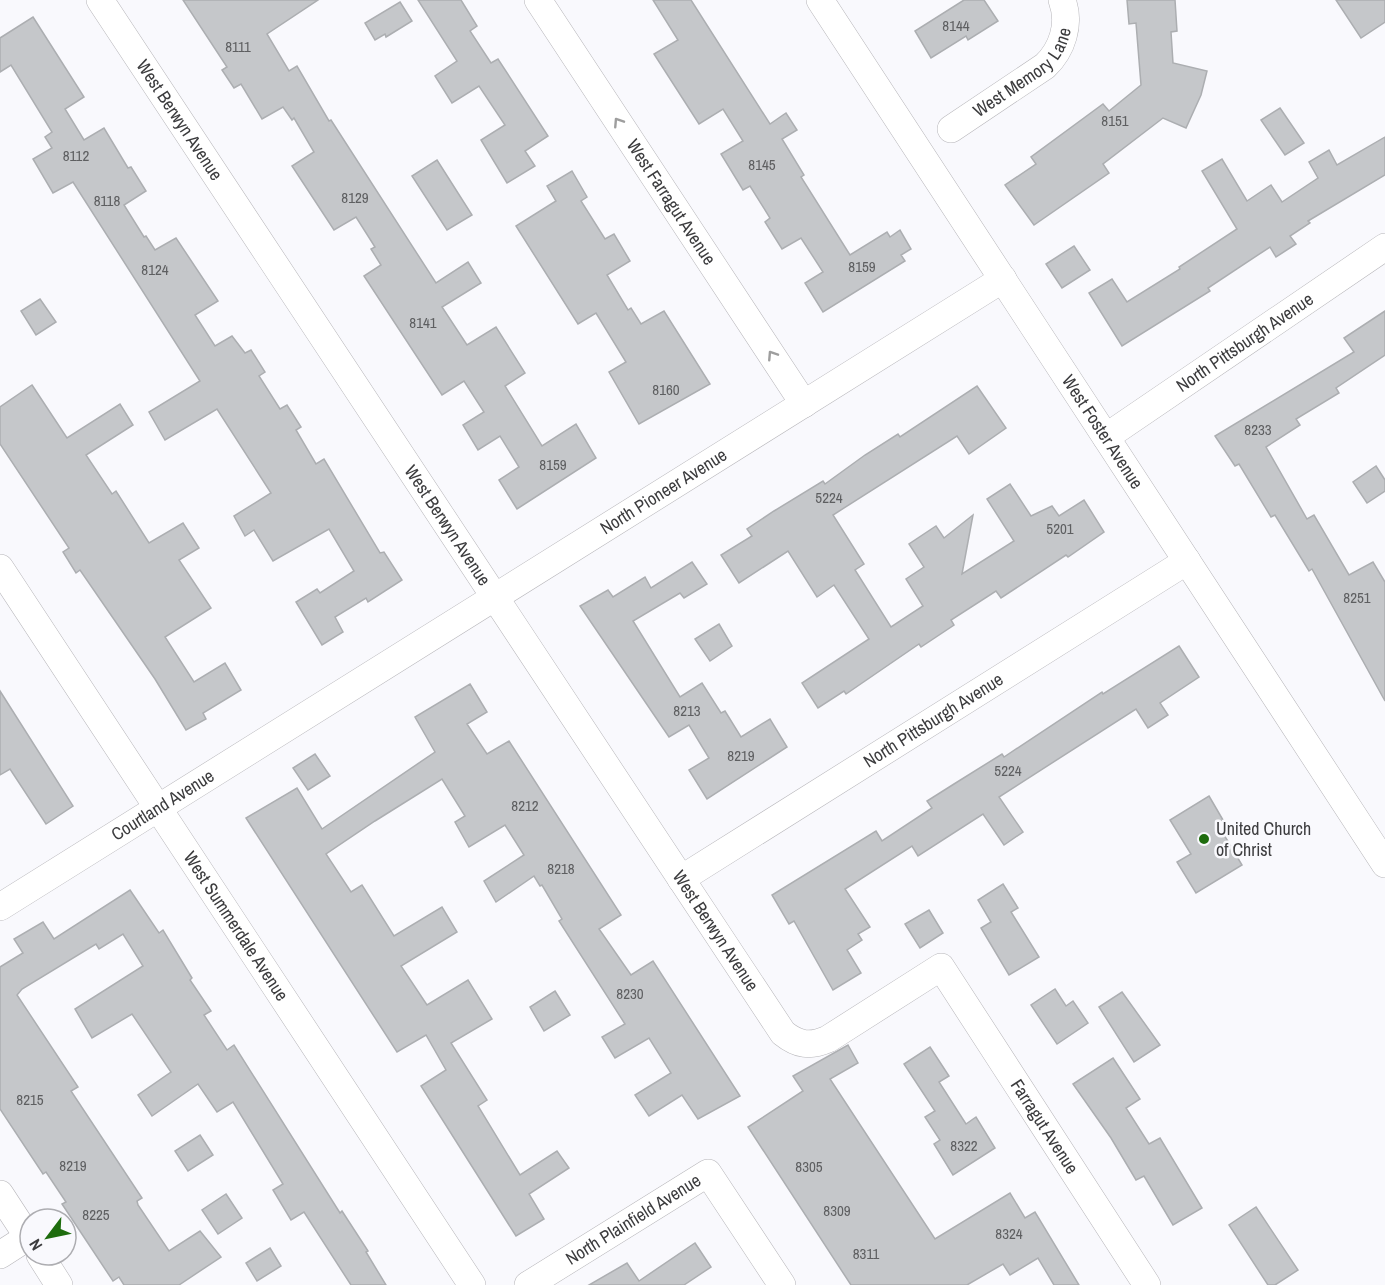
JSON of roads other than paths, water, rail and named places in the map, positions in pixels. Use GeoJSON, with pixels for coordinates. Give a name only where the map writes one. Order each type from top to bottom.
{"type":"FeatureCollection","features":[{"type":"Feature","properties":{"kind":"street","name":"West Berwyn Avenue"},"geometry":{"type":"LineString","coordinates":[[100,0],[776,1024],[792,1040],[801,1044],[818,1043],[828,1039],[941,967]]}},
{"type":"Feature","properties":{"kind":"street","name":"West Farragut Avenue"},"geometry":{"type":"LineString","coordinates":[[538,0],[804,404]]}},
{"type":"Feature","properties":{"kind":"street","name":"West Foster Avenue"},"geometry":{"type":"LineString","coordinates":[[820,0],[1385,864]]}},
{"type":"Feature","properties":{"kind":"street","name":"West Memory Lane"},"geometry":{"type":"LineString","coordinates":[[951,129],[1045,66],[1058,54],[1065,20],[1062,0]]}},
{"type":"Feature","properties":{"kind":"street","name":"North Pittsburgh Avenue"},"geometry":{"type":"LineString","coordinates":[[1106,436],[1385,248]]}},
{"type":"Feature","properties":{"kind":"street","name":"North Pioneer Avenue"},"geometry":{"type":"LineString","coordinates":[[325,704],[1003,279]]}},
{"type":"Feature","properties":{"kind":"street","name":"North Pittsburgh Avenue"},"geometry":{"type":"LineString","coordinates":[[681,879],[1187,561]]}},
{"type":"Feature","properties":{"kind":"street","name":"West Summerdale Avenue"},"geometry":{"type":"LineString","coordinates":[[0,568],[472,1285]]}},
{"type":"Feature","properties":{"kind":"street","name":"Courtland Avenue"},"geometry":{"type":"LineString","coordinates":[[0,907],[325,704]]}},
{"type":"Feature","properties":{"kind":"street","name":"Farragut Avenue"},"geometry":{"type":"LineString","coordinates":[[941,967],[1147,1285]]}},
{"type":"Feature","properties":{"kind":"street","name":"North Plainfield Avenue"},"geometry":{"type":"LineString","coordinates":[[528,1285],[708,1173],[782,1285]]}},
{"type":"Feature","properties":{"kind":"street"},"geometry":{"type":"LineString","coordinates":[[0,1194],[18,1222]]}},
{"type":"Feature","properties":{"kind":"street"},"geometry":{"type":"LineString","coordinates":[[0,1254],[18,1248]]}},
{"type":"Feature","properties":{"kind":"street"},"geometry":{"type":"LineString","coordinates":[[47,1267],[59,1285]]}},
{"type":"Feature","properties":{"kind":"place","name":"United Church of Christ"},"geometry":{"type":"Point","coordinates":[1204,839]}}]}
